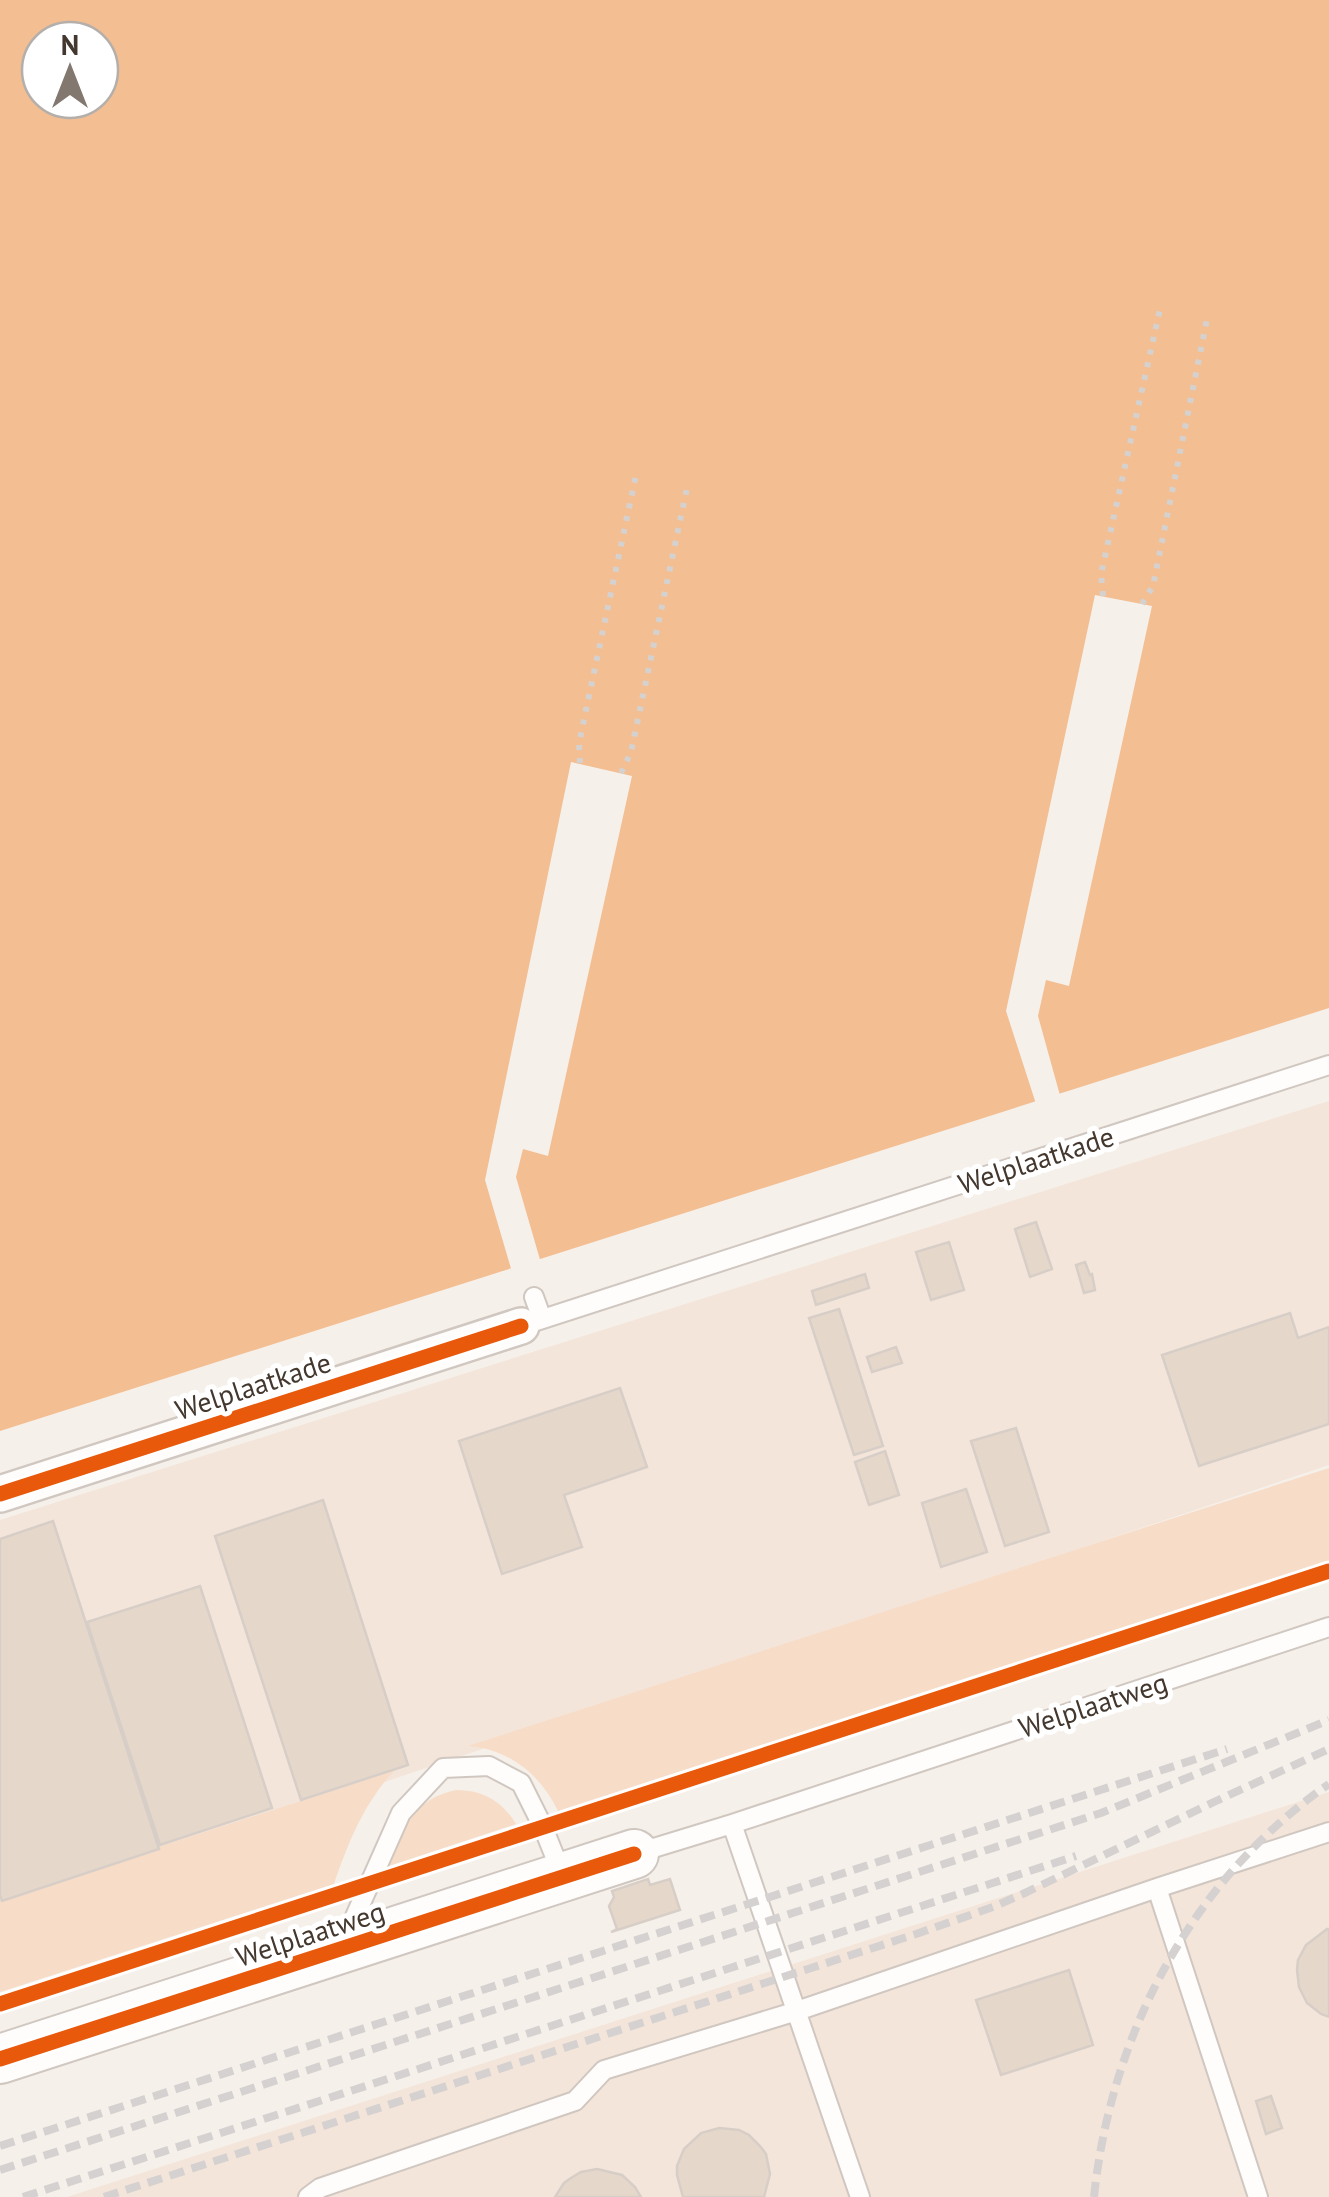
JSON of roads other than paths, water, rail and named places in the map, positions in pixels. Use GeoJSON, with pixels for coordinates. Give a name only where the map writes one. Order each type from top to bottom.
{"type":"FeatureCollection","features":[{"type":"Feature","properties":{"kind":"street","name":"Welplaatkade"},"geometry":{"type":"LineString","coordinates":[[0,1494],[532,1314]]}},
{"type":"Feature","properties":{"kind":"street","name":"Welplaatweg"},"geometry":{"type":"LineString","coordinates":[[0,2059],[634,1854]]}},
{"type":"Feature","properties":{"kind":"lane","name":"Welplaatkade"},"geometry":{"type":"LineString","coordinates":[[532,1314],[1061,1142],[1329,1065]]}},
{"type":"Feature","properties":{"kind":"lane","name":"Welplaatweg"},"geometry":{"type":"LineString","coordinates":[[634,1854],[1329,1627]]}},
{"type":"Feature","properties":{"kind":"lane"},"geometry":{"type":"LineString","coordinates":[[339,1951],[401,1814],[443,1768],[489,1766],[520,1783],[563,1878]]}},
{"type":"Feature","properties":{"kind":"lane"},"geometry":{"type":"LineString","coordinates":[[732,1824],[860,2197]]}},
{"type":"Feature","properties":{"kind":"lane"},"geometry":{"type":"LineString","coordinates":[[308,2197],[320,2188],[575,2102],[604,2070],[797,2011],[1329,1832]]}},
{"type":"Feature","properties":{"kind":"lane"},"geometry":{"type":"LineString","coordinates":[[1157,1888],[1258,2197]]}},
{"type":"Feature","properties":{"kind":"railway"},"geometry":{"type":"LineString","coordinates":[[0,2170],[1101,1813],[1329,1720]]}},
{"type":"Feature","properties":{"kind":"railway"},"geometry":{"type":"LineString","coordinates":[[0,2146],[1227,1749]]}},
{"type":"Feature","properties":{"kind":"railway"},"geometry":{"type":"LineString","coordinates":[[104,2197],[993,1907],[1329,1749]]}},
{"type":"Feature","properties":{"kind":"railway"},"geometry":{"type":"LineString","coordinates":[[1094,2197],[1103,2136],[1119,2077],[1140,2019],[1166,1965],[1199,1913],[1237,1866],[1280,1822],[1329,1784]]}},
{"type":"Feature","properties":{"kind":"railway"},"geometry":{"type":"LineString","coordinates":[[23,2197],[1076,1856]]}}]}
